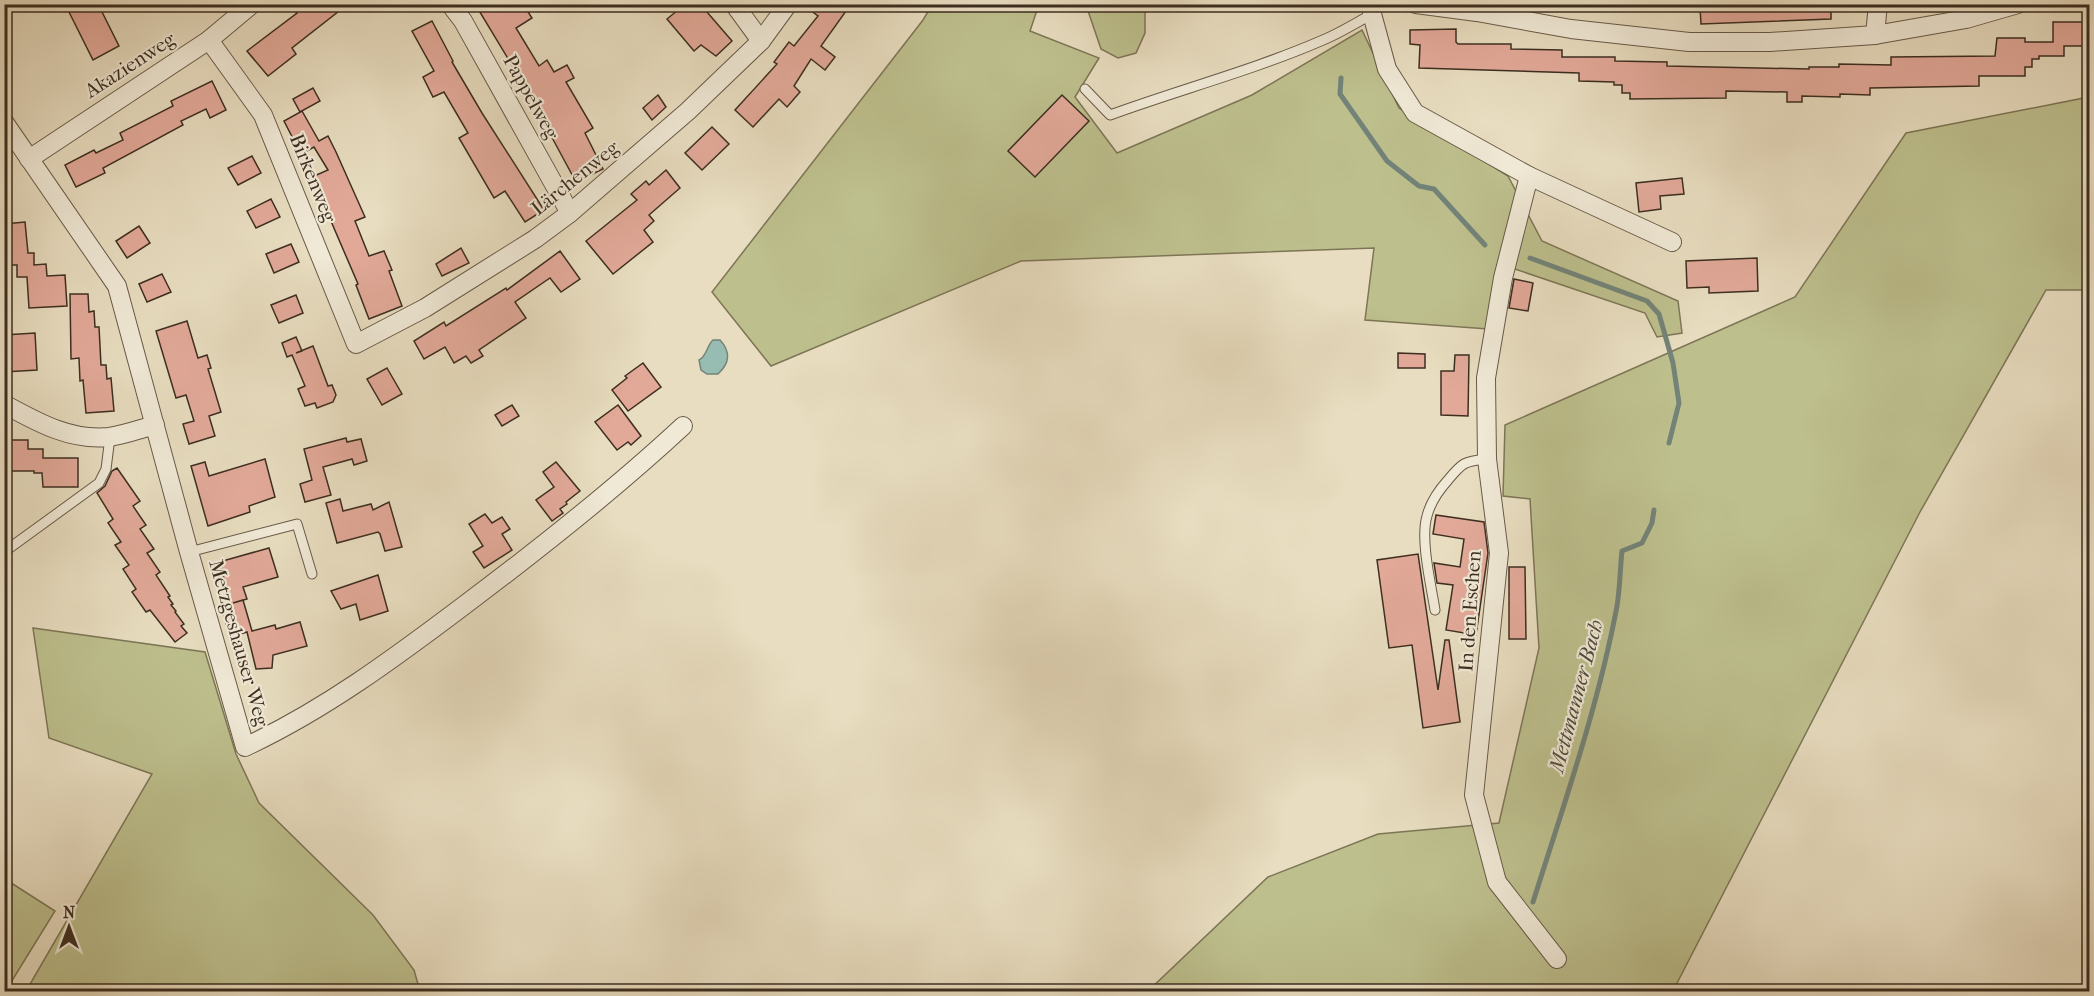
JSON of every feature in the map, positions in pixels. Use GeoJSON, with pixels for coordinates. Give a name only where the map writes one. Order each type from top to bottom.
{"type":"FeatureCollection","features":[{"type":"Feature","properties":{"kind":"street","name":"Akazienweg"},"geometry":{"type":"LineString","coordinates":[[29,159],[209,40],[252,4]]}},
{"type":"Feature","properties":{"kind":"street","name":"Pappelweg"},"geometry":{"type":"LineString","coordinates":[[450,4],[463,21],[570,213]]}},
{"type":"Feature","properties":{"kind":"street"},"geometry":{"type":"LineString","coordinates":[[735,4],[761,41]]}},
{"type":"Feature","properties":{"kind":"street","name":"Lärchenweg"},"geometry":{"type":"LineString","coordinates":[[356,344],[425,308],[535,239],[570,213],[688,111],[761,41],[788,4]]}},
{"type":"Feature","properties":{"kind":"street"},"geometry":{"type":"LineString","coordinates":[[1416,4],[1478,8],[1571,28],[1689,42],[1770,42],[1875,35],[1966,19],[2018,4]]}},
{"type":"Feature","properties":{"kind":"street"},"geometry":{"type":"LineString","coordinates":[[1875,35],[1878,4]]}},
{"type":"Feature","properties":{"kind":"street"},"geometry":{"type":"LineString","coordinates":[[1373,9],[1387,69],[1415,113],[1529,176],[1672,242]]}},
{"type":"Feature","properties":{"kind":"street","name":"Birkenweg"},"geometry":{"type":"LineString","coordinates":[[209,40],[263,115],[356,344]]}},
{"type":"Feature","properties":{"kind":"street","name":"Metzgeshauser Weg"},"geometry":{"type":"LineString","coordinates":[[4,122],[117,286],[245,747],[337,697],[417,641],[561,532],[647,460],[683,426]]}},
{"type":"Feature","properties":{"kind":"street","name":"In den Eschen"},"geometry":{"type":"LineString","coordinates":[[1529,176],[1503,278],[1486,378],[1487,459],[1499,553],[1474,795],[1497,882],[1557,958]]}},
{"type":"Feature","properties":{"kind":"street"},"geometry":{"type":"LineString","coordinates":[[4,404],[42,425],[78,436],[110,437],[155,425]]}},
{"type":"Feature","properties":{"kind":"lane"},"geometry":{"type":"LineString","coordinates":[[1085,89],[1110,115],[1325,40],[1373,9]]}},
{"type":"Feature","properties":{"kind":"lane"},"geometry":{"type":"LineString","coordinates":[[4,552],[99,483],[106,469],[110,437]]}},
{"type":"Feature","properties":{"kind":"lane"},"geometry":{"type":"LineString","coordinates":[[1435,610],[1425,536],[1426,518],[1433,501],[1464,462],[1487,459]]}},
{"type":"Feature","properties":{"kind":"lane"},"geometry":{"type":"LineString","coordinates":[[189,552],[297,524],[312,574]]}},
{"type":"Feature","properties":{"kind":"green space"},"geometry":{"type":"Polygon","coordinates":[[[1039,4],[1030,31],[1099,58],[1075,97],[1117,153],[1252,95],[1362,30],[1399,108],[1508,176],[1542,241],[1678,301],[1682,333],[1657,337],[1645,313],[1500,264],[1488,329],[1365,320],[1374,248],[1021,261],[771,366],[712,292],[923,20],[932,5],[1039,4]]]}},
{"type":"Feature","properties":{"kind":"green space"},"geometry":{"type":"Polygon","coordinates":[[[1086,5],[1144,5],[1145,33],[1136,53],[1118,58],[1101,49],[1086,5]]]}},
{"type":"Feature","properties":{"kind":"green space"},"geometry":{"type":"Polygon","coordinates":[[[2089,97],[2089,290],[2046,290],[1920,512],[1674,989],[1675,991],[1147,992],[1268,877],[1378,834],[1499,823],[1539,648],[1530,499],[1503,496],[1505,425],[1795,297],[1906,133],[2089,97]]]}},
{"type":"Feature","properties":{"kind":"green space"},"geometry":{"type":"Polygon","coordinates":[[[33,628],[205,652],[236,754],[259,803],[373,915],[414,970],[420,991],[26,991],[152,774],[49,738],[33,628]]]}},
{"type":"Feature","properties":{"kind":"green space"},"geometry":{"type":"Polygon","coordinates":[[[5,879],[55,911],[5,992],[4,991],[5,879]]]}},
{"type":"Feature","properties":{"kind":"water"},"geometry":{"type":"Polygon","coordinates":[[[713,340],[720,340],[728,357],[725,366],[718,374],[707,374],[701,370],[699,360],[704,356],[713,340]]]}},
{"type":"Feature","properties":{"kind":"building"},"geometry":{"type":"Polygon","coordinates":[[[65,4],[98,4],[119,46],[93,60],[65,4]]]}},
{"type":"Feature","properties":{"kind":"building"},"geometry":{"type":"Polygon","coordinates":[[[290,4],[348,4],[292,48],[296,54],[268,76],[247,51],[297,13],[290,4]]]}},
{"type":"Feature","properties":{"kind":"building"},"geometry":{"type":"Polygon","coordinates":[[[475,4],[523,4],[532,18],[516,28],[539,66],[547,60],[554,72],[567,65],[574,78],[566,82],[593,128],[585,133],[603,169],[576,182],[521,80],[475,4]]]}},
{"type":"Feature","properties":{"kind":"building"},"geometry":{"type":"Polygon","coordinates":[[[673,4],[698,4],[732,41],[716,56],[701,45],[694,51],[667,19],[678,10],[673,4]]]}},
{"type":"Feature","properties":{"kind":"building"},"geometry":{"type":"Polygon","coordinates":[[[802,4],[851,4],[821,46],[835,57],[825,70],[811,59],[794,86],[800,92],[787,107],[779,99],[753,127],[735,110],[777,64],[774,62],[789,42],[794,46],[818,16],[802,4]]]}},
{"type":"Feature","properties":{"kind":"building"},"geometry":{"type":"Polygon","coordinates":[[[1831,4],[1831,19],[1701,24],[1700,7],[1831,4]]]}},
{"type":"Feature","properties":{"kind":"building"},"geometry":{"type":"Polygon","coordinates":[[[432,21],[452,62],[482,113],[544,210],[525,222],[505,191],[494,198],[459,138],[468,133],[444,92],[433,97],[423,77],[434,71],[412,31],[432,21]]]}},
{"type":"Feature","properties":{"kind":"building"},"geometry":{"type":"Polygon","coordinates":[[[2053,22],[2083,22],[2083,46],[2064,46],[2064,56],[2039,56],[2039,59],[2032,59],[2032,67],[2025,67],[2025,76],[1979,76],[1979,86],[1870,88],[1870,95],[1802,96],[1802,102],[1787,102],[1787,92],[1726,91],[1726,98],[1630,99],[1630,93],[1622,93],[1622,85],[1614,85],[1614,82],[1579,81],[1579,73],[1419,68],[1420,45],[1410,44],[1410,30],[1456,29],[1458,44],[1511,44],[1511,49],[1562,50],[1562,57],[1615,57],[1615,61],[1667,62],[1667,66],[1809,69],[1809,67],[1839,67],[1839,64],[1891,65],[1891,57],[1995,56],[1997,38],[2025,38],[2025,42],[2053,42],[2053,22]]]}},
{"type":"Feature","properties":{"kind":"building"},"geometry":{"type":"Polygon","coordinates":[[[212,81],[226,110],[210,118],[206,109],[181,121],[183,125],[103,168],[105,173],[76,187],[65,165],[94,150],[96,153],[123,140],[120,133],[173,106],[171,101],[212,81]]]}},
{"type":"Feature","properties":{"kind":"building"},"geometry":{"type":"Polygon","coordinates":[[[313,88],[320,101],[300,112],[293,99],[313,88]]]}},
{"type":"Feature","properties":{"kind":"building"},"geometry":{"type":"Polygon","coordinates":[[[658,95],[666,107],[652,120],[643,108],[658,95]]]}},
{"type":"Feature","properties":{"kind":"building"},"geometry":{"type":"Polygon","coordinates":[[[1062,95],[1089,121],[1035,177],[1008,151],[1062,95]]]}},
{"type":"Feature","properties":{"kind":"building"},"geometry":{"type":"Polygon","coordinates":[[[302,111],[319,141],[328,136],[365,217],[355,221],[369,256],[384,251],[402,306],[369,319],[356,285],[358,284],[312,177],[328,170],[314,147],[301,154],[284,121],[302,111]]]}},
{"type":"Feature","properties":{"kind":"building"},"geometry":{"type":"Polygon","coordinates":[[[712,127],[729,144],[702,170],[685,153],[712,127]]]}},
{"type":"Feature","properties":{"kind":"building"},"geometry":{"type":"Polygon","coordinates":[[[252,156],[261,173],[238,185],[228,168],[252,156]]]}},
{"type":"Feature","properties":{"kind":"building"},"geometry":{"type":"Polygon","coordinates":[[[666,170],[680,188],[649,215],[654,221],[644,230],[653,242],[613,274],[586,241],[637,200],[631,194],[646,181],[649,185],[666,170]]]}},
{"type":"Feature","properties":{"kind":"building"},"geometry":{"type":"Polygon","coordinates":[[[1682,178],[1684,194],[1660,196],[1661,209],[1639,212],[1636,183],[1682,178]]]}},
{"type":"Feature","properties":{"kind":"building"},"geometry":{"type":"Polygon","coordinates":[[[271,199],[280,217],[256,228],[247,211],[271,199]]]}},
{"type":"Feature","properties":{"kind":"building"},"geometry":{"type":"Polygon","coordinates":[[[25,222],[28,253],[34,253],[34,265],[46,264],[47,276],[65,275],[67,306],[29,308],[27,277],[17,277],[17,265],[9,265],[9,254],[4,254],[4,224],[25,222]]]}},
{"type":"Feature","properties":{"kind":"building"},"geometry":{"type":"Polygon","coordinates":[[[139,226],[150,243],[127,258],[116,241],[139,226]]]}},
{"type":"Feature","properties":{"kind":"building"},"geometry":{"type":"Polygon","coordinates":[[[291,244],[299,262],[274,273],[266,254],[291,244]]]}},
{"type":"Feature","properties":{"kind":"building"},"geometry":{"type":"Polygon","coordinates":[[[461,248],[469,263],[442,276],[436,264],[461,248]]]}},
{"type":"Feature","properties":{"kind":"building"},"geometry":{"type":"Polygon","coordinates":[[[560,251],[580,279],[561,292],[550,278],[515,302],[526,318],[479,350],[483,356],[471,363],[466,356],[454,363],[445,347],[424,359],[414,341],[444,322],[446,326],[506,288],[507,290],[560,251]]]}},
{"type":"Feature","properties":{"kind":"building"},"geometry":{"type":"Polygon","coordinates":[[[1757,258],[1758,291],[1709,293],[1709,287],[1687,288],[1686,261],[1757,258]]]}},
{"type":"Feature","properties":{"kind":"building"},"geometry":{"type":"Polygon","coordinates":[[[162,274],[171,292],[147,302],[139,284],[162,274]]]}},
{"type":"Feature","properties":{"kind":"building"},"geometry":{"type":"Polygon","coordinates":[[[1514,279],[1533,283],[1528,311],[1509,308],[1514,279]]]}},
{"type":"Feature","properties":{"kind":"building"},"geometry":{"type":"Polygon","coordinates":[[[70,294],[88,294],[89,312],[94,311],[95,327],[99,327],[101,365],[106,365],[107,379],[111,378],[114,411],[86,413],[83,380],[80,381],[79,358],[71,359],[70,294]]]}},
{"type":"Feature","properties":{"kind":"building"},"geometry":{"type":"Polygon","coordinates":[[[296,295],[303,313],[279,323],[271,305],[296,295]]]}},
{"type":"Feature","properties":{"kind":"building"},"geometry":{"type":"Polygon","coordinates":[[[187,321],[198,358],[207,355],[211,368],[208,369],[221,412],[209,416],[215,436],[189,444],[183,424],[194,421],[186,395],[176,398],[156,331],[187,321]]]}},
{"type":"Feature","properties":{"kind":"building"},"geometry":{"type":"Polygon","coordinates":[[[35,333],[37,370],[4,372],[4,335],[35,333]]]}},
{"type":"Feature","properties":{"kind":"building"},"geometry":{"type":"Polygon","coordinates":[[[296,337],[302,351],[313,346],[328,386],[332,385],[336,395],[333,402],[317,408],[315,403],[305,406],[298,389],[305,386],[292,355],[287,357],[282,343],[296,337]]]}},
{"type":"Feature","properties":{"kind":"building"},"geometry":{"type":"Polygon","coordinates":[[[1398,353],[1425,354],[1425,368],[1398,368],[1398,353]]]}},
{"type":"Feature","properties":{"kind":"building"},"geometry":{"type":"Polygon","coordinates":[[[1455,355],[1469,355],[1468,416],[1441,415],[1441,371],[1454,371],[1455,355]]]}},
{"type":"Feature","properties":{"kind":"building"},"geometry":{"type":"Polygon","coordinates":[[[643,363],[661,387],[628,411],[612,390],[627,378],[625,376],[643,363]]]}},
{"type":"Feature","properties":{"kind":"building"},"geometry":{"type":"Polygon","coordinates":[[[387,368],[402,394],[382,405],[367,379],[387,368]]]}},
{"type":"Feature","properties":{"kind":"building"},"geometry":{"type":"Polygon","coordinates":[[[512,405],[519,416],[502,426],[495,415],[512,405]]]}},
{"type":"Feature","properties":{"kind":"building"},"geometry":{"type":"Polygon","coordinates":[[[618,405],[641,436],[631,445],[628,442],[617,450],[595,422],[618,405]]]}},
{"type":"Feature","properties":{"kind":"building"},"geometry":{"type":"Polygon","coordinates":[[[346,438],[347,442],[361,439],[367,461],[354,465],[352,459],[323,467],[331,495],[305,502],[300,484],[312,480],[304,449],[346,438]]]}},
{"type":"Feature","properties":{"kind":"building"},"geometry":{"type":"Polygon","coordinates":[[[4,440],[28,440],[28,449],[43,449],[43,458],[78,458],[78,487],[43,487],[42,473],[4,471],[4,440]]]}},
{"type":"Feature","properties":{"kind":"building"},"geometry":{"type":"Polygon","coordinates":[[[265,459],[275,497],[249,506],[250,512],[208,526],[191,466],[205,462],[209,476],[265,459]]]}},
{"type":"Feature","properties":{"kind":"building"},"geometry":{"type":"Polygon","coordinates":[[[556,462],[580,491],[566,502],[567,504],[560,509],[563,513],[552,521],[536,500],[554,487],[543,472],[556,462]]]}},
{"type":"Feature","properties":{"kind":"building"},"geometry":{"type":"Polygon","coordinates":[[[117,468],[140,501],[133,506],[146,525],[140,529],[154,549],[147,553],[160,572],[156,575],[170,596],[168,597],[173,604],[171,605],[184,624],[181,626],[187,633],[175,642],[150,610],[146,612],[132,592],[136,589],[123,569],[129,565],[115,545],[121,542],[108,523],[113,519],[97,493],[105,486],[112,471],[117,468]]]}},
{"type":"Feature","properties":{"kind":"building"},"geometry":{"type":"Polygon","coordinates":[[[340,499],[343,511],[371,504],[373,510],[389,502],[402,547],[385,551],[378,532],[337,543],[326,503],[340,499]]]}},
{"type":"Feature","properties":{"kind":"building"},"geometry":{"type":"Polygon","coordinates":[[[485,514],[492,523],[502,517],[510,529],[502,534],[512,550],[484,568],[473,552],[483,546],[469,524],[485,514]]]}},
{"type":"Feature","properties":{"kind":"building"},"geometry":{"type":"Polygon","coordinates":[[[1436,515],[1484,522],[1488,553],[1476,635],[1446,630],[1453,585],[1437,583],[1434,563],[1460,567],[1464,539],[1433,534],[1436,515]]]}},
{"type":"Feature","properties":{"kind":"building"},"geometry":{"type":"Polygon","coordinates":[[[269,548],[278,577],[243,587],[247,599],[243,600],[252,631],[275,625],[276,629],[300,622],[307,646],[273,655],[272,668],[256,669],[247,632],[230,637],[221,606],[231,603],[219,562],[269,548]]]}},
{"type":"Feature","properties":{"kind":"building"},"geometry":{"type":"Polygon","coordinates":[[[1418,554],[1438,690],[1445,640],[1449,640],[1460,722],[1423,728],[1412,645],[1389,648],[1377,560],[1418,554]]]}},
{"type":"Feature","properties":{"kind":"building"},"geometry":{"type":"Polygon","coordinates":[[[1509,567],[1525,567],[1526,639],[1509,639],[1509,567]]]}},
{"type":"Feature","properties":{"kind":"building"},"geometry":{"type":"Polygon","coordinates":[[[378,575],[388,611],[360,620],[356,604],[341,609],[331,591],[378,575]]]}},
{"type":"Feature","properties":{"kind":"waterway","name":"Mettmanner Bach"},"geometry":{"type":"LineString","coordinates":[[1341,78],[1340,94],[1387,161],[1419,186],[1434,189],[1485,245]]}},
{"type":"Feature","properties":{"kind":"waterway","name":"Mettmanner Bach"},"geometry":{"type":"LineString","coordinates":[[1530,258],[1647,301],[1659,314],[1673,363],[1679,403],[1669,443]]}},
{"type":"Feature","properties":{"kind":"waterway","name":"Mettmanner Bach"},"geometry":{"type":"LineString","coordinates":[[1533,902],[1580,755],[1600,681],[1617,606],[1622,551],[1642,543],[1652,523],[1654,510]]}}]}
